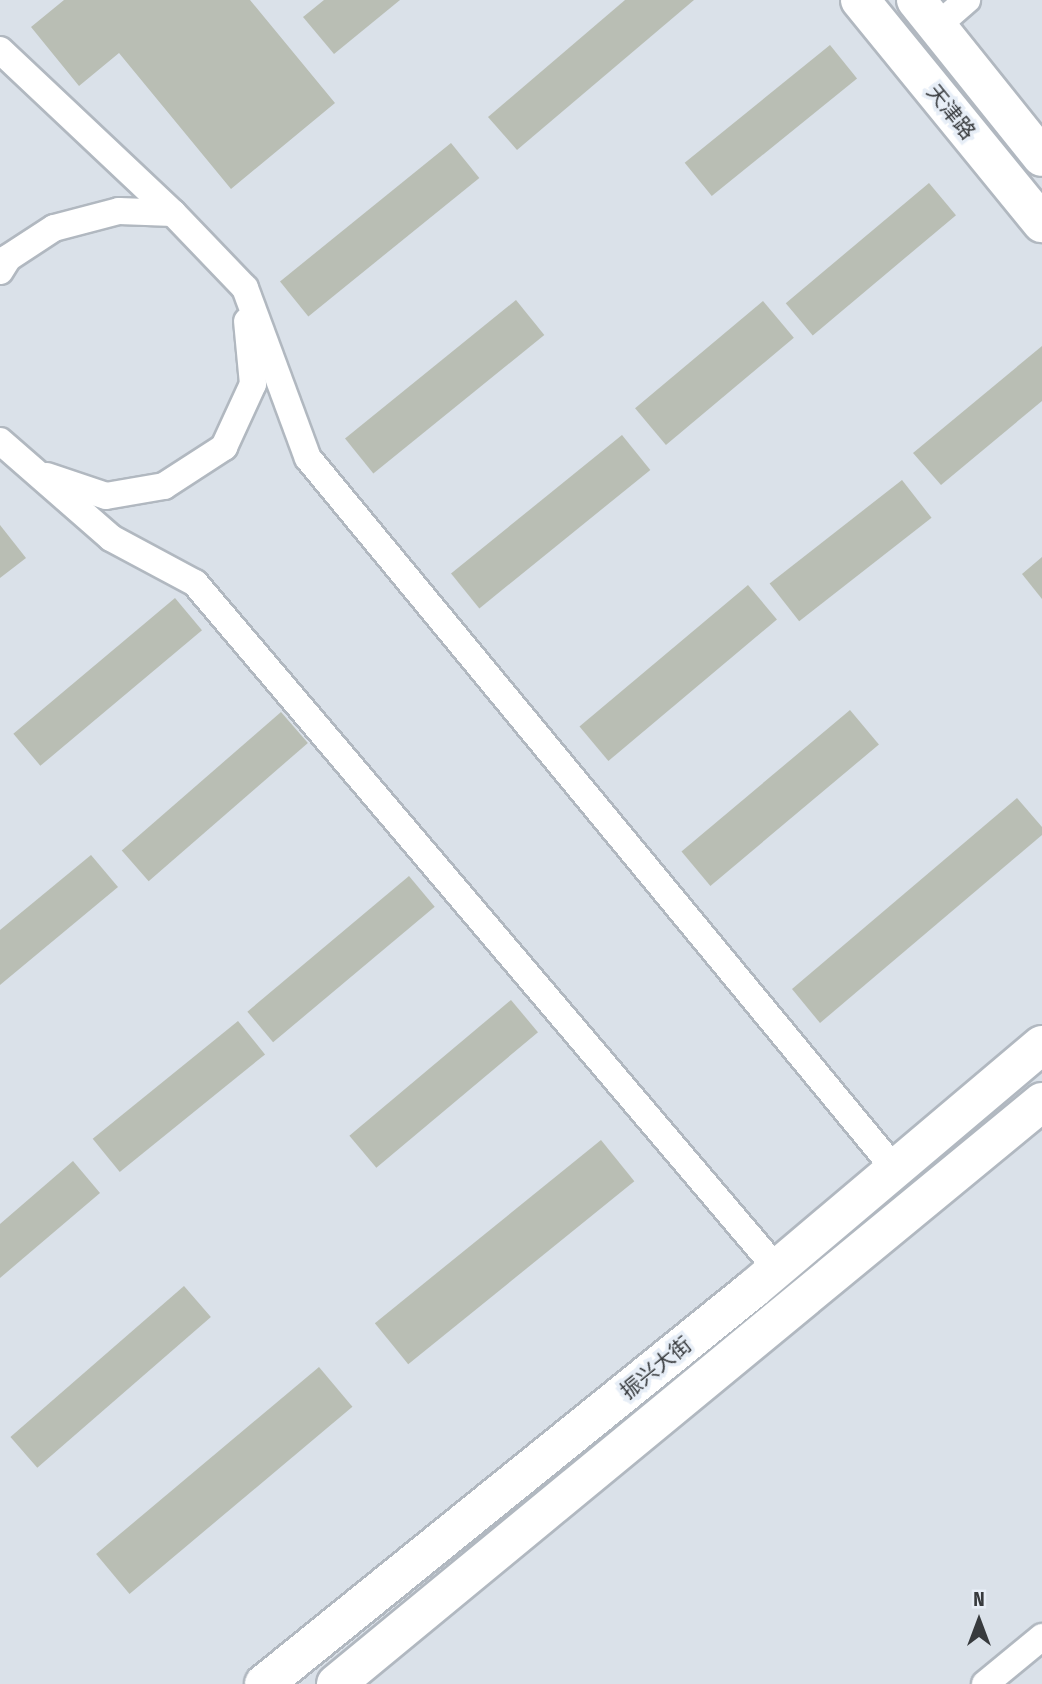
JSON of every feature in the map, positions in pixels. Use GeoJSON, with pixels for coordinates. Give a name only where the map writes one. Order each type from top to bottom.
{"type":"FeatureCollection","features":[{"type":"Feature","properties":{"kind":"main road","name":"天津路"},"geometry":{"type":"LineString","coordinates":[[860,0],[1042,223]]}},
{"type":"Feature","properties":{"kind":"main road","name":"天津路"},"geometry":{"type":"LineString","coordinates":[[927,13],[1042,157]]}},
{"type":"Feature","properties":{"kind":"main road","name":"振兴大街"},"geometry":{"type":"LineString","coordinates":[[264,1684],[777,1269],[1042,1045]]}},
{"type":"Feature","properties":{"kind":"main road","name":"振兴大街"},"geometry":{"type":"LineString","coordinates":[[336,1684],[1042,1102]]}},
{"type":"Feature","properties":{"kind":"street"},"geometry":{"type":"LineString","coordinates":[[927,13],[967,0]]}},
{"type":"Feature","properties":{"kind":"street"},"geometry":{"type":"LineString","coordinates":[[0,50],[173,213],[245,288],[308,458],[894,1168]]}},
{"type":"Feature","properties":{"kind":"street"},"geometry":{"type":"LineString","coordinates":[[0,271],[8,258],[54,228],[120,211],[173,213]]}},
{"type":"Feature","properties":{"kind":"street"},"geometry":{"type":"LineString","coordinates":[[32,471],[106,496],[164,485],[224,447],[253,384],[245,288]]}},
{"type":"Feature","properties":{"kind":"street"},"geometry":{"type":"LineString","coordinates":[[0,441],[111,538],[195,583],[777,1269]]}},
{"type":"Feature","properties":{"kind":"street"},"geometry":{"type":"LineString","coordinates":[[985,1684],[1042,1637]]}},
{"type":"Feature","properties":{"kind":"building"},"geometry":{"type":"Polygon","coordinates":[[[64,0],[250,0],[335,103],[231,189],[119,53],[79,86],[31,27],[64,0]]]}},
{"type":"Feature","properties":{"kind":"building"},"geometry":{"type":"Polygon","coordinates":[[[324,0],[400,0],[334,54],[303,17],[324,0]]]}},
{"type":"Feature","properties":{"kind":"building"},"geometry":{"type":"Polygon","coordinates":[[[625,0],[694,0],[517,150],[488,117],[625,0]]]}},
{"type":"Feature","properties":{"kind":"building"},"geometry":{"type":"Polygon","coordinates":[[[830,45],[857,78],[712,196],[685,163],[830,45]]]}},
{"type":"Feature","properties":{"kind":"building"},"geometry":{"type":"Polygon","coordinates":[[[451,143],[479,178],[308,316],[280,281],[451,143]]]}},
{"type":"Feature","properties":{"kind":"building"},"geometry":{"type":"Polygon","coordinates":[[[929,183],[956,215],[813,335],[786,303],[929,183]]]}},
{"type":"Feature","properties":{"kind":"building"},"geometry":{"type":"Polygon","coordinates":[[[516,300],[544,335],[373,473],[345,438],[516,300]]]}},
{"type":"Feature","properties":{"kind":"building"},"geometry":{"type":"Polygon","coordinates":[[[763,301],[794,338],[666,445],[635,408],[763,301]]]}},
{"type":"Feature","properties":{"kind":"building"},"geometry":{"type":"Polygon","coordinates":[[[1042,346],[1042,401],[941,485],[913,453],[1042,346]]]}},
{"type":"Feature","properties":{"kind":"building"},"geometry":{"type":"Polygon","coordinates":[[[622,435],[650,470],[479,608],[451,573],[622,435]]]}},
{"type":"Feature","properties":{"kind":"building"},"geometry":{"type":"Polygon","coordinates":[[[902,480],[932,518],[799,621],[770,583],[902,480]]]}},
{"type":"Feature","properties":{"kind":"building"},"geometry":{"type":"Polygon","coordinates":[[[0,525],[26,558],[0,578],[0,525]]]}},
{"type":"Feature","properties":{"kind":"building"},"geometry":{"type":"Polygon","coordinates":[[[1042,557],[1042,599],[1022,574],[1042,557]]]}},
{"type":"Feature","properties":{"kind":"building"},"geometry":{"type":"Polygon","coordinates":[[[748,585],[777,619],[608,761],[579,726],[748,585]]]}},
{"type":"Feature","properties":{"kind":"building"},"geometry":{"type":"Polygon","coordinates":[[[175,598],[202,630],[40,766],[13,734],[175,598]]]}},
{"type":"Feature","properties":{"kind":"building"},"geometry":{"type":"Polygon","coordinates":[[[850,710],[879,744],[710,886],[681,851],[850,710]]]}},
{"type":"Feature","properties":{"kind":"building"},"geometry":{"type":"Polygon","coordinates":[[[281,712],[308,743],[149,881],[122,850],[281,712]]]}},
{"type":"Feature","properties":{"kind":"building"},"geometry":{"type":"Polygon","coordinates":[[[1017,798],[1042,827],[1042,835],[820,1023],[792,989],[1017,798]]]}},
{"type":"Feature","properties":{"kind":"building"},"geometry":{"type":"Polygon","coordinates":[[[91,855],[118,887],[0,985],[0,930],[91,855]]]}},
{"type":"Feature","properties":{"kind":"building"},"geometry":{"type":"Polygon","coordinates":[[[409,876],[435,907],[273,1042],[247,1012],[409,876]]]}},
{"type":"Feature","properties":{"kind":"building"},"geometry":{"type":"Polygon","coordinates":[[[511,1000],[538,1032],[376,1168],[349,1136],[511,1000]]]}},
{"type":"Feature","properties":{"kind":"building"},"geometry":{"type":"Polygon","coordinates":[[[238,1021],[265,1054],[120,1172],[93,1139],[238,1021]]]}},
{"type":"Feature","properties":{"kind":"building"},"geometry":{"type":"Polygon","coordinates":[[[601,1140],[634,1181],[408,1364],[375,1323],[601,1140]]]}},
{"type":"Feature","properties":{"kind":"building"},"geometry":{"type":"Polygon","coordinates":[[[73,1161],[100,1193],[0,1278],[0,1224],[73,1161]]]}},
{"type":"Feature","properties":{"kind":"building"},"geometry":{"type":"Polygon","coordinates":[[[184,1286],[211,1317],[37,1468],[10,1437],[184,1286]]]}},
{"type":"Feature","properties":{"kind":"building"},"geometry":{"type":"Polygon","coordinates":[[[319,1367],[352,1407],[130,1594],[96,1554],[319,1367]]]}}]}
